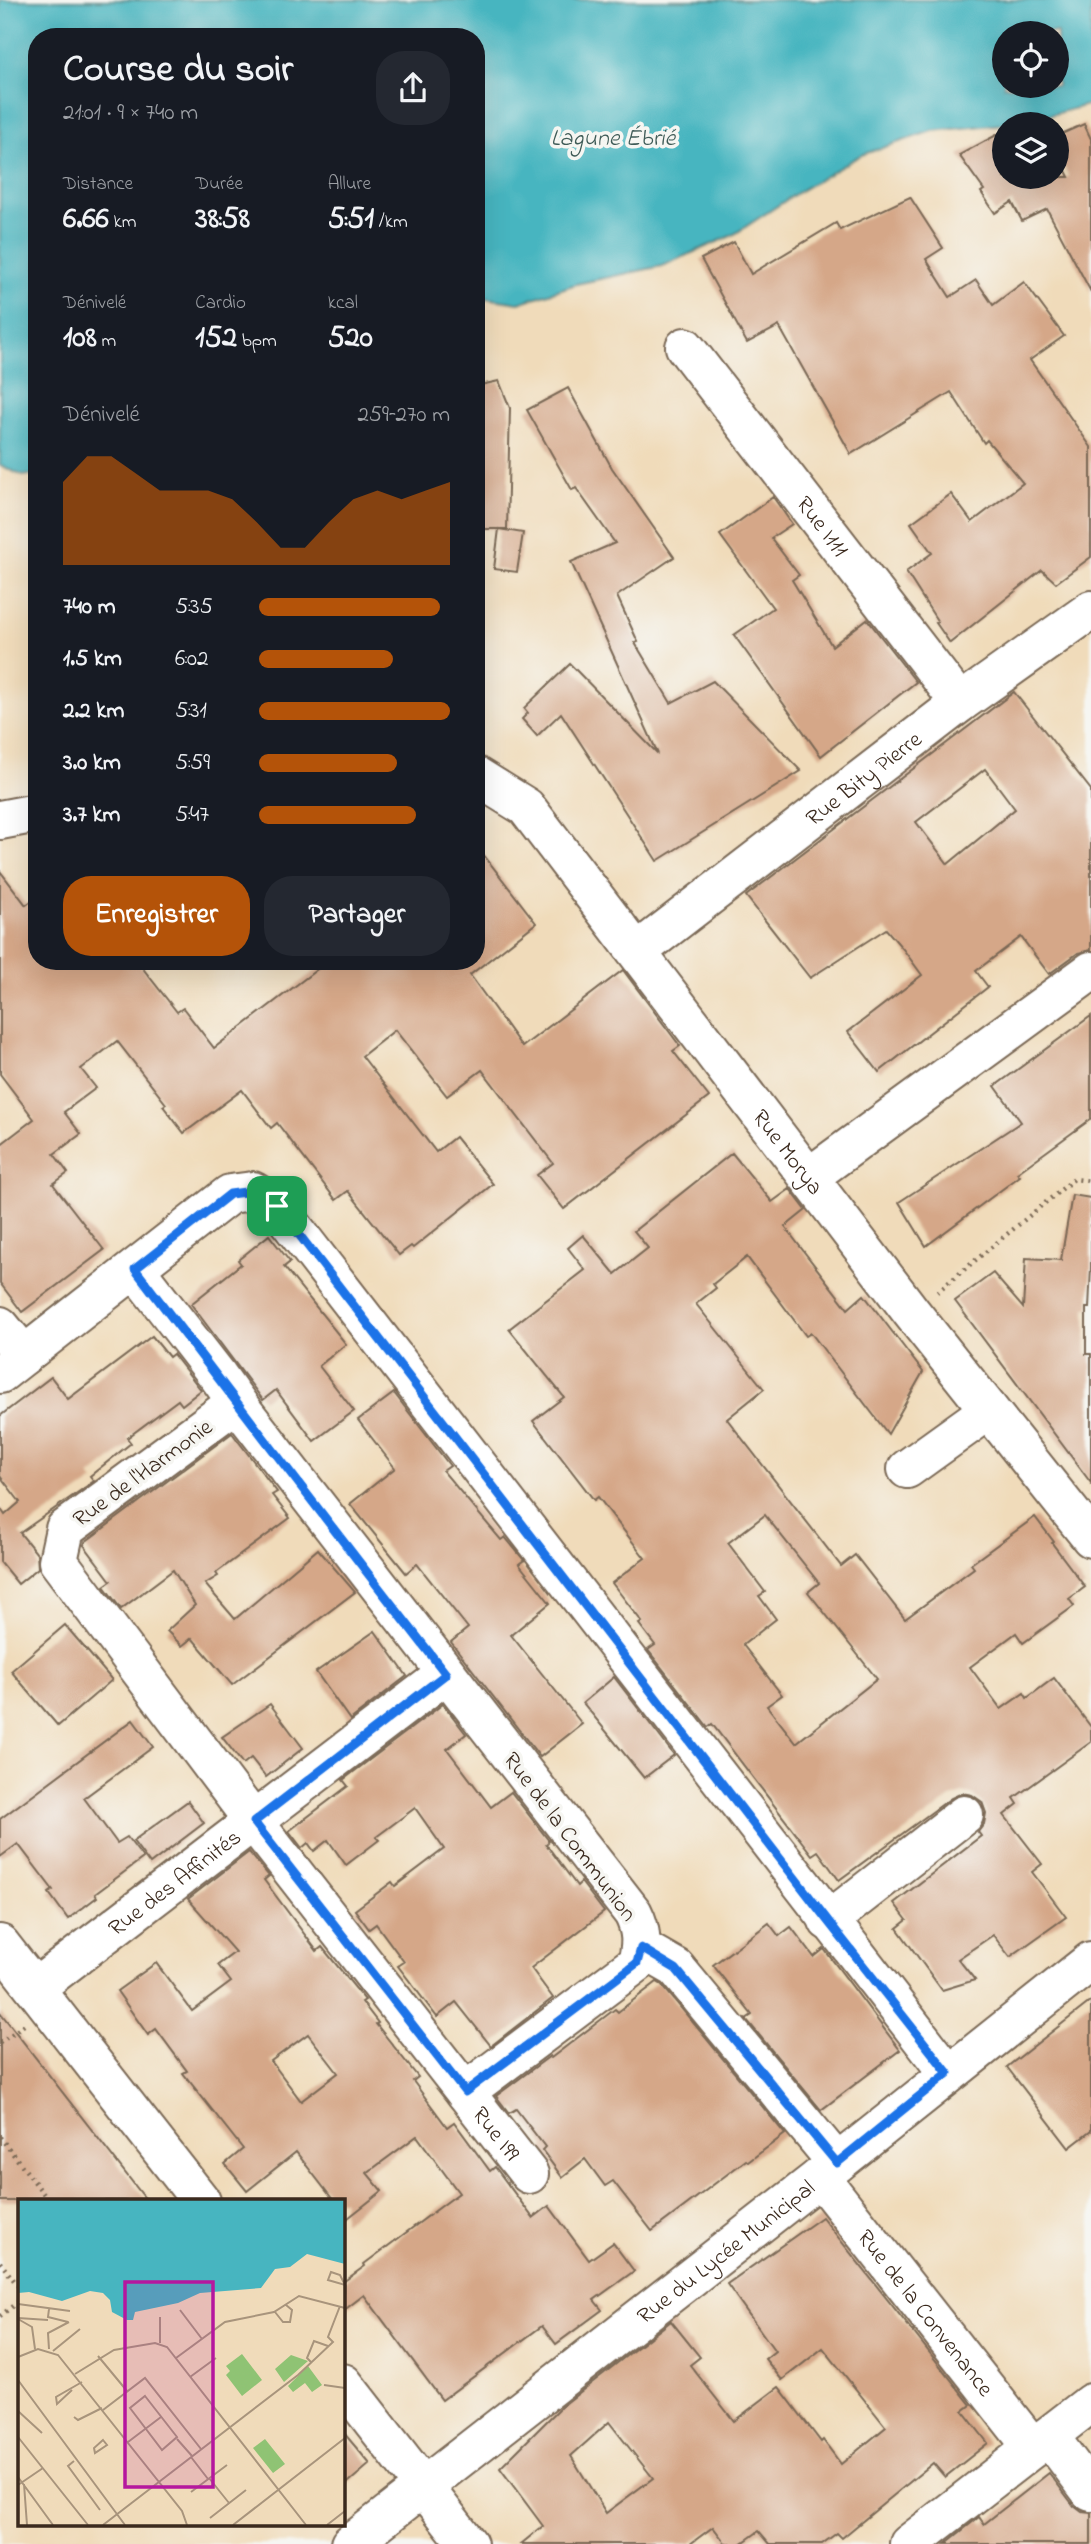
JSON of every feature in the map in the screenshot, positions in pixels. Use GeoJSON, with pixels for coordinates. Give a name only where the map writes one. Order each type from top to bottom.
{"type":"FeatureCollection","features":[{"type":"Feature","properties":{"kind":"street","name":"Rue I111"},"geometry":{"type":"LineString","coordinates":[[685,347],[960,703]]}},
{"type":"Feature","properties":{"kind":"street","name":"Rue Bity Pierre"},"geometry":{"type":"LineString","coordinates":[[638,951],[960,703],[1091,610]]}},
{"type":"Feature","properties":{"kind":"street","name":"Rue Morya"},"geometry":{"type":"LineString","coordinates":[[485,782],[526,807],[912,1313],[989,1410],[1085,1519]]}},
{"type":"Feature","properties":{"kind":"street"},"geometry":{"type":"LineString","coordinates":[[0,820],[28,815]]}},
{"type":"Feature","properties":{"kind":"street"},"geometry":{"type":"LineString","coordinates":[[809,1177],[1091,971]]}},
{"type":"Feature","properties":{"kind":"street"},"geometry":{"type":"LineString","coordinates":[[0,1326],[12,1364],[230,1194],[253,1191],[277,1206],[948,2073]]}},
{"type":"Feature","properties":{"kind":"street"},"geometry":{"type":"LineString","coordinates":[[135,1269],[243,1411]]}},
{"type":"Feature","properties":{"kind":"street","name":"Rue de l'Harmonie"},"geometry":{"type":"LineString","coordinates":[[254,1822],[58,1561],[65,1529],[229,1408],[243,1411],[446,1674]]}},
{"type":"Feature","properties":{"kind":"street"},"geometry":{"type":"LineString","coordinates":[[907,1469],[989,1410]]}},
{"type":"Feature","properties":{"kind":"street","name":"Rue des Affinités"},"geometry":{"type":"LineString","coordinates":[[35,1988],[446,1674]]}},
{"type":"Feature","properties":{"kind":"street","name":"Rue de la Communion"},"geometry":{"type":"LineString","coordinates":[[446,1674],[633,1913],[640,1928],[641,1948],[637,1963],[465,2092]]}},
{"type":"Feature","properties":{"kind":"street"},"geometry":{"type":"LineString","coordinates":[[828,1921],[964,1815]]}},
{"type":"Feature","properties":{"kind":"street"},"geometry":{"type":"LineString","coordinates":[[254,1822],[465,2092]]}},
{"type":"Feature","properties":{"kind":"street"},"geometry":{"type":"LineString","coordinates":[[0,1944],[199,2199]]}},
{"type":"Feature","properties":{"kind":"street","name":"Rue de la Convenance"},"geometry":{"type":"LineString","coordinates":[[641,1948],[676,1969],[828,2170],[1041,2442],[1091,2492]]}},
{"type":"Feature","properties":{"kind":"street","name":"Rue du Lycée Municipal"},"geometry":{"type":"LineString","coordinates":[[350,2544],[1091,1961]]}},
{"type":"Feature","properties":{"kind":"street","name":"Rue I99"},"geometry":{"type":"LineString","coordinates":[[465,2092],[529,2174]]}},
{"type":"Feature","properties":{"kind":"street"},"geometry":{"type":"LineString","coordinates":[[345,2386],[468,2544]]}},
{"type":"Feature","properties":{"kind":"street"},"geometry":{"type":"LineString","coordinates":[[908,2544],[1091,2403]]}},
{"type":"Feature","properties":{"kind":"path"},"geometry":{"type":"LineString","coordinates":[[912,1313],[1074,1179],[1091,1181]]}},
{"type":"Feature","properties":{"kind":"path"},"geometry":{"type":"LineString","coordinates":[[0,2137],[47,2199]]}},
{"type":"Feature","properties":{"kind":"path"},"geometry":{"type":"LineString","coordinates":[[0,2262],[18,2286]]}},
{"type":"Feature","properties":{"kind":"path"},"geometry":{"type":"LineString","coordinates":[[0,2316],[18,2302]]}},
{"type":"Feature","properties":{"kind":"water","name":"Lagune Ébrié"},"geometry":{"type":"Polygon","coordinates":[[[0,0],[1091,0],[1091,104],[1061,112],[992,112],[992,125],[932,131],[861,155],[733,235],[662,266],[576,284],[519,303],[485,298],[485,28],[28,28],[28,475],[23,476],[0,465],[0,0]]]}},
{"type":"Feature","properties":{"kind":"building"},"geometry":{"type":"Polygon","coordinates":[[[1084,124],[1091,139],[1091,292],[1047,209],[1022,221],[1012,202],[995,213],[981,192],[984,190],[959,155],[992,137],[992,189],[1069,189],[1069,131],[1084,124]]]}},
{"type":"Feature","properties":{"kind":"building"},"geometry":{"type":"Polygon","coordinates":[[[910,197],[943,248],[926,259],[950,297],[976,280],[993,305],[1024,282],[1064,336],[1030,360],[1091,447],[1091,557],[1056,583],[1042,570],[950,643],[906,572],[932,553],[911,523],[951,494],[972,522],[1023,483],[987,440],[984,443],[951,392],[851,454],[779,326],[747,343],[701,259],[734,242],[751,274],[836,223],[840,230],[910,197]]]}},
{"type":"Feature","properties":{"kind":"building"},"geometry":{"type":"Polygon","coordinates":[[[499,381],[510,408],[507,529],[485,529],[485,384],[499,381]]]}},
{"type":"Feature","properties":{"kind":"building"},"geometry":{"type":"Polygon","coordinates":[[[568,388],[612,468],[674,557],[617,596],[638,642],[635,643],[671,703],[713,681],[801,771],[657,861],[561,713],[537,736],[522,719],[528,713],[524,708],[570,664],[658,754],[571,562],[615,543],[576,488],[572,490],[527,410],[568,388]]]}},
{"type":"Feature","properties":{"kind":"building"},"geometry":{"type":"Polygon","coordinates":[[[773,497],[792,524],[771,538],[799,575],[792,580],[832,646],[867,619],[916,682],[821,756],[734,635],[773,608],[720,535],[773,497]]]}},
{"type":"Feature","properties":{"kind":"building"},"geometry":{"type":"Polygon","coordinates":[[[499,529],[523,533],[517,572],[494,569],[499,529]]]}},
{"type":"Feature","properties":{"kind":"building"},"geometry":{"type":"Polygon","coordinates":[[[1014,692],[1091,790],[1091,950],[1078,953],[1049,974],[1021,937],[976,971],[988,987],[879,1072],[848,1032],[922,975],[903,949],[886,929],[810,978],[746,896],[1014,692]],[[985,769],[916,822],[948,864],[1015,809],[985,769]]]}},
{"type":"Feature","properties":{"kind":"building"},"geometry":{"type":"Polygon","coordinates":[[[485,857],[536,923],[485,963],[485,857]]]}},
{"type":"Feature","properties":{"kind":"building"},"geometry":{"type":"Polygon","coordinates":[[[0,871],[26,905],[28,904],[28,970],[144,970],[177,1012],[183,1008],[214,1048],[316,970],[476,970],[470,975],[522,1047],[623,970],[680,1046],[673,1051],[709,1097],[564,1209],[537,1175],[553,1163],[482,1070],[447,1096],[395,1030],[362,1056],[436,1152],[455,1137],[493,1184],[413,1248],[411,1246],[399,1255],[348,1191],[336,1200],[277,1123],[271,1128],[242,1090],[184,1133],[163,1106],[166,1104],[117,1041],[81,1069],[96,1088],[64,1112],[81,1134],[54,1154],[68,1173],[53,1184],[104,1250],[22,1312],[0,1283],[0,1145],[34,1119],[0,1074],[0,871]]]}},
{"type":"Feature","properties":{"kind":"building"},"geometry":{"type":"Polygon","coordinates":[[[1091,1016],[1091,1119],[1017,1173],[1020,1176],[926,1246],[899,1202],[1021,1122],[995,1086],[1091,1016]]]}},
{"type":"Feature","properties":{"kind":"building"},"geometry":{"type":"Polygon","coordinates":[[[732,1153],[772,1202],[790,1189],[806,1210],[785,1227],[848,1309],[864,1295],[923,1372],[888,1434],[811,1333],[806,1336],[747,1257],[713,1284],[716,1288],[696,1304],[764,1389],[727,1419],[841,1566],[855,1555],[905,1619],[974,1568],[971,1564],[1035,1517],[1085,1587],[1069,1599],[1074,1606],[1023,1643],[1016,1633],[970,1667],[1001,1709],[1024,1693],[1027,1698],[1054,1678],[1091,1727],[1091,1742],[1014,1798],[1018,1804],[1004,1815],[1042,1864],[1032,1872],[1066,1917],[1010,1957],[993,1935],[958,1959],[975,1980],[942,1990],[897,1928],[907,1920],[894,1903],[981,1836],[978,1832],[984,1824],[986,1813],[982,1802],[972,1795],[962,1793],[951,1798],[839,1880],[818,1851],[812,1855],[712,1724],[708,1727],[648,1650],[655,1645],[639,1624],[642,1622],[612,1583],[645,1558],[598,1497],[594,1500],[533,1421],[564,1397],[509,1329],[585,1270],[568,1248],[583,1235],[615,1274],[648,1248],[634,1231],[732,1153]],[[765,1515],[728,1543],[765,1592],[759,1596],[776,1619],[743,1645],[782,1695],[767,1706],[796,1743],[877,1679],[808,1592],[819,1583],[765,1515]]]}},
{"type":"Feature","properties":{"kind":"building"},"geometry":{"type":"Polygon","coordinates":[[[1072,1195],[1091,1198],[1091,1267],[1089,1308],[1086,1308],[1086,1354],[1091,1354],[1091,1483],[955,1301],[993,1273],[1023,1308],[1026,1258],[1061,1260],[1072,1195]]]}},
{"type":"Feature","properties":{"kind":"building"},"geometry":{"type":"Polygon","coordinates":[[[269,1235],[290,1262],[284,1267],[346,1344],[319,1366],[354,1411],[314,1441],[276,1390],[263,1400],[191,1304],[241,1264],[238,1260],[269,1235]]]}},
{"type":"Feature","properties":{"kind":"building"},"geometry":{"type":"Polygon","coordinates":[[[152,1336],[169,1357],[173,1354],[201,1390],[182,1405],[178,1400],[127,1438],[131,1443],[90,1476],[94,1481],[20,1533],[37,1554],[38,1568],[18,1584],[0,1562],[0,1508],[5,1515],[20,1502],[0,1476],[0,1416],[51,1377],[68,1399],[152,1336]]]}},
{"type":"Feature","properties":{"kind":"building"},"geometry":{"type":"Polygon","coordinates":[[[394,1393],[450,1466],[443,1471],[501,1540],[505,1537],[524,1560],[519,1564],[550,1603],[511,1635],[582,1724],[540,1757],[451,1642],[468,1628],[417,1564],[406,1573],[350,1504],[395,1468],[358,1420],[394,1393]]]}},
{"type":"Feature","properties":{"kind":"building"},"geometry":{"type":"Polygon","coordinates":[[[232,1433],[277,1492],[272,1495],[290,1518],[205,1584],[235,1619],[318,1549],[355,1592],[232,1685],[192,1638],[182,1646],[167,1631],[195,1605],[173,1570],[121,1609],[104,1586],[111,1581],[84,1545],[232,1433]]]}},
{"type":"Feature","properties":{"kind":"building"},"geometry":{"type":"Polygon","coordinates":[[[65,1625],[112,1680],[58,1726],[11,1671],[65,1625]]]}},
{"type":"Feature","properties":{"kind":"building"},"geometry":{"type":"Polygon","coordinates":[[[375,1631],[407,1676],[350,1720],[316,1672],[375,1631]]]}},
{"type":"Feature","properties":{"kind":"building"},"geometry":{"type":"Polygon","coordinates":[[[614,1677],[674,1755],[644,1778],[583,1703],[614,1677]]]}},
{"type":"Feature","properties":{"kind":"building"},"geometry":{"type":"Polygon","coordinates":[[[270,1704],[303,1748],[266,1777],[251,1758],[243,1764],[222,1737],[270,1704]]]}},
{"type":"Feature","properties":{"kind":"building"},"geometry":{"type":"Polygon","coordinates":[[[443,1704],[466,1734],[447,1749],[491,1807],[511,1792],[549,1841],[546,1844],[577,1886],[581,1882],[604,1912],[531,1968],[553,1998],[491,2046],[456,2002],[437,2017],[398,1966],[404,1962],[376,1924],[369,1929],[355,1910],[392,1882],[395,1886],[444,1849],[415,1808],[376,1837],[379,1840],[346,1865],[328,1840],[314,1851],[308,1843],[302,1848],[289,1831],[348,1786],[343,1780],[443,1704]]]}},
{"type":"Feature","properties":{"kind":"building"},"geometry":{"type":"Polygon","coordinates":[[[133,1720],[153,1747],[84,1798],[117,1843],[127,1837],[143,1858],[95,1894],[97,1897],[68,1919],[49,1893],[53,1890],[18,1844],[0,1857],[0,1819],[133,1720]]]}},
{"type":"Feature","properties":{"kind":"building"},"geometry":{"type":"Polygon","coordinates":[[[188,1801],[204,1823],[150,1864],[133,1841],[188,1801]]]}},
{"type":"Feature","properties":{"kind":"building"},"geometry":{"type":"Polygon","coordinates":[[[249,1852],[269,1876],[264,1880],[317,1951],[322,1947],[365,2000],[362,2002],[378,2023],[376,2024],[418,2077],[413,2081],[447,2127],[454,2122],[490,2171],[495,2167],[533,2218],[549,2206],[589,2260],[613,2243],[634,2271],[594,2300],[602,2310],[556,2344],[542,2326],[442,2400],[364,2295],[345,2309],[345,2281],[459,2193],[417,2136],[367,2173],[382,2191],[345,2220],[345,2199],[332,2199],[296,2152],[247,2191],[225,2164],[243,2149],[183,2073],[187,2071],[156,2029],[148,2035],[117,1991],[156,1963],[192,2011],[231,1982],[218,1965],[235,1952],[188,1899],[249,1852]],[[308,2034],[271,2061],[301,2101],[338,2073],[308,2034]]]}},
{"type":"Feature","properties":{"kind":"building"},"geometry":{"type":"Polygon","coordinates":[[[769,1923],[779,1936],[791,1927],[814,1957],[824,1949],[900,2050],[821,2110],[746,2019],[752,2015],[713,1965],[769,1923]]]}},
{"type":"Feature","properties":{"kind":"building"},"geometry":{"type":"Polygon","coordinates":[[[657,1982],[785,2134],[652,2231],[613,2181],[605,2186],[585,2159],[562,2177],[542,2150],[545,2147],[516,2109],[509,2113],[496,2096],[615,2009],[618,2012],[657,1982]]]}},
{"type":"Feature","properties":{"kind":"building"},"geometry":{"type":"Polygon","coordinates":[[[1091,2001],[1091,2131],[1069,2148],[1007,2067],[1091,2001]]]}},
{"type":"Feature","properties":{"kind":"building"},"geometry":{"type":"Polygon","coordinates":[[[0,2012],[145,2199],[0,2201],[0,2012]]]}},
{"type":"Feature","properties":{"kind":"building"},"geometry":{"type":"Polygon","coordinates":[[[822,2217],[971,2405],[963,2411],[988,2443],[945,2477],[933,2463],[842,2538],[837,2533],[822,2544],[770,2544],[759,2531],[741,2544],[726,2544],[713,2527],[690,2544],[521,2544],[543,2526],[500,2468],[561,2407],[671,2321],[700,2357],[690,2365],[734,2421],[779,2387],[841,2464],[886,2427],[823,2348],[782,2380],[765,2359],[775,2351],[727,2284],[822,2217]],[[609,2422],[571,2456],[606,2513],[653,2478],[609,2422]]]}},
{"type":"Feature","properties":{"kind":"building"},"geometry":{"type":"Polygon","coordinates":[[[345,2434],[370,2464],[345,2485],[345,2434]]]}},
{"type":"Feature","properties":{"kind":"building"},"geometry":{"type":"Polygon","coordinates":[[[1049,2473],[1074,2506],[1082,2512],[1091,2513],[1091,2544],[945,2544],[979,2517],[984,2524],[1049,2473]]]}},
{"type":"Feature","properties":{"kind":"route"},"geometry":{"type":"LineString","coordinates":[[253,1191],[277,1206],[948,2073],[837,2163],[676,1969],[641,1948],[637,1963],[465,2092],[254,1822],[446,1674],[135,1269],[230,1194],[253,1191]]}}]}
